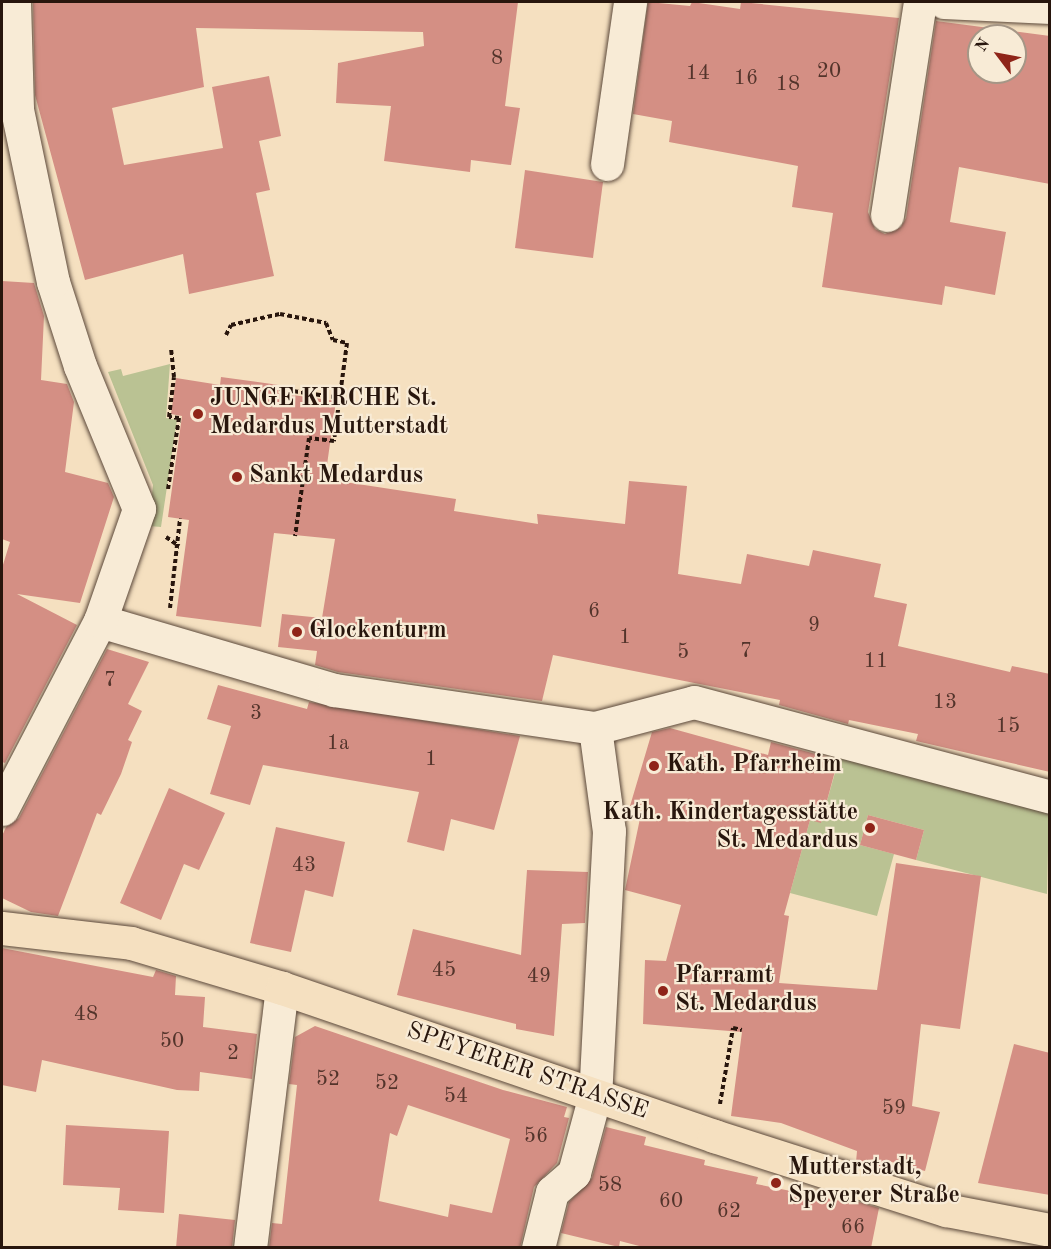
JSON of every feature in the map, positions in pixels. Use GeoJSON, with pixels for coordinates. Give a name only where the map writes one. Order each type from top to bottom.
{"type":"FeatureCollection","features":[{"type":"Feature","properties":{"kind":"main road","name":"SPEYERER STRASSE"},"geometry":{"type":"LineString","coordinates":[[2,928],[131,943],[282,988],[714,1137],[946,1210],[1050,1230]]}},
{"type":"Feature","properties":{"kind":"street"},"geometry":{"type":"LineString","coordinates":[[2,809],[100,621],[139,510],[80,366],[53,282],[33,195],[17,109],[14,2]]}},
{"type":"Feature","properties":{"kind":"street"},"geometry":{"type":"LineString","coordinates":[[607,164],[630,2]]}},
{"type":"Feature","properties":{"kind":"street"},"geometry":{"type":"LineString","coordinates":[[886,214],[920,2]]}},
{"type":"Feature","properties":{"kind":"street"},"geometry":{"type":"LineString","coordinates":[[944,2],[1050,7]]}},
{"type":"Feature","properties":{"kind":"street"},"geometry":{"type":"LineString","coordinates":[[100,621],[334,690],[595,728],[694,702],[1050,797]]}},
{"type":"Feature","properties":{"kind":"street"},"geometry":{"type":"LineString","coordinates":[[538,1248],[552,1192],[574,1173],[596,1095],[609,831],[595,728]]}},
{"type":"Feature","properties":{"kind":"street"},"geometry":{"type":"LineString","coordinates":[[250,1248],[282,988]]}},
{"type":"Feature","properties":{"kind":"path"},"geometry":{"type":"LineString","coordinates":[[226,335],[231,325],[280,314],[326,322],[333,340],[347,343],[334,441],[309,438],[295,536]]}},
{"type":"Feature","properties":{"kind":"path"},"geometry":{"type":"LineString","coordinates":[[167,497],[179,418],[168,417],[174,376],[171,347]]}},
{"type":"Feature","properties":{"kind":"path"},"geometry":{"type":"LineString","coordinates":[[279,389],[340,398]]}},
{"type":"Feature","properties":{"kind":"path"},"geometry":{"type":"LineString","coordinates":[[166,641],[180,519]]}},
{"type":"Feature","properties":{"kind":"path"},"geometry":{"type":"LineString","coordinates":[[133,527],[162,531],[178,546]]}},
{"type":"Feature","properties":{"kind":"path"},"geometry":{"type":"LineString","coordinates":[[714,1137],[733,1028],[742,1030]]}},
{"type":"Feature","properties":{"kind":"green space"},"geometry":{"type":"Polygon","coordinates":[[[170,364],[166,418],[177,420],[161,527],[149,526],[153,485],[108,372],[121,369],[123,376],[170,364]]]}},
{"type":"Feature","properties":{"kind":"green space"},"geometry":{"type":"Polygon","coordinates":[[[840,755],[1049,808],[1047,894],[916,860],[924,830],[868,815],[860,845],[894,854],[877,916],[790,893],[810,820],[821,822],[840,755]]]}},
{"type":"Feature","properties":{"kind":"building"},"geometry":{"type":"Polygon","coordinates":[[[33,2],[518,2],[505,106],[520,108],[511,165],[471,160],[470,172],[384,161],[391,106],[336,103],[338,63],[424,46],[423,32],[196,28],[204,87],[112,108],[124,165],[223,148],[212,87],[269,76],[281,136],[259,141],[270,190],[256,193],[274,276],[189,294],[183,254],[85,280],[35,95],[33,2]]]}},
{"type":"Feature","properties":{"kind":"building"},"geometry":{"type":"Polygon","coordinates":[[[648,2],[690,6],[692,2],[740,9],[741,2],[899,18],[868,212],[875,229],[885,234],[901,227],[906,218],[936,21],[967,25],[967,84],[1027,84],[1027,33],[1050,36],[1050,184],[959,167],[950,222],[1006,232],[995,295],[945,286],[942,305],[822,287],[833,213],[792,207],[798,166],[669,142],[672,121],[633,114],[648,2]]]}},
{"type":"Feature","properties":{"kind":"building"},"geometry":{"type":"Polygon","coordinates":[[[525,170],[603,182],[593,258],[515,248],[525,170]]]}},
{"type":"Feature","properties":{"kind":"building"},"geometry":{"type":"Polygon","coordinates":[[[2,281],[34,283],[44,316],[41,380],[67,384],[74,402],[65,472],[108,483],[114,497],[80,603],[17,594],[77,625],[5,763],[2,762],[2,568],[10,542],[2,539],[2,281]]]}},
{"type":"Feature","properties":{"kind":"building"},"geometry":{"type":"Polygon","coordinates":[[[221,377],[279,385],[278,393],[336,401],[325,479],[456,499],[454,511],[538,524],[537,514],[625,524],[629,481],[687,486],[678,574],[741,584],[747,554],[809,566],[813,550],[881,564],[874,597],[907,604],[898,646],[1010,672],[1012,666],[1050,674],[1050,772],[916,741],[918,734],[849,720],[848,724],[779,705],[780,700],[553,655],[542,701],[338,672],[315,665],[317,651],[278,647],[282,614],[322,618],[335,539],[274,533],[261,627],[176,616],[189,520],[168,517],[182,416],[171,414],[176,378],[220,385],[221,377]]]}},
{"type":"Feature","properties":{"kind":"building"},"geometry":{"type":"Polygon","coordinates":[[[107,649],[149,662],[128,704],[142,711],[128,740],[132,742],[121,774],[101,815],[97,813],[58,916],[31,912],[2,898],[2,836],[6,827],[19,818],[107,649]]]}},
{"type":"Feature","properties":{"kind":"building"},"geometry":{"type":"Polygon","coordinates":[[[218,685],[307,709],[309,702],[520,736],[494,830],[451,819],[444,851],[407,842],[419,792],[263,765],[250,805],[210,794],[231,726],[207,719],[218,685]]]}},
{"type":"Feature","properties":{"kind":"building"},"geometry":{"type":"Polygon","coordinates":[[[670,728],[768,755],[771,742],[838,760],[821,823],[810,820],[784,915],[789,916],[779,983],[877,990],[896,863],[981,876],[960,1029],[921,1024],[912,1106],[940,1112],[925,1171],[888,1161],[886,1171],[856,1162],[857,1151],[781,1123],[731,1116],[742,1032],[643,1024],[645,960],[666,961],[681,905],[625,890],[642,809],[630,806],[652,732],[670,728]]]}},
{"type":"Feature","properties":{"kind":"building"},"geometry":{"type":"Polygon","coordinates":[[[169,788],[225,813],[199,870],[184,864],[161,920],[120,903],[169,788]]]}},
{"type":"Feature","properties":{"kind":"building"},"geometry":{"type":"Polygon","coordinates":[[[868,815],[924,830],[916,860],[860,845],[868,815]]]}},
{"type":"Feature","properties":{"kind":"building"},"geometry":{"type":"Polygon","coordinates":[[[276,827],[345,842],[333,897],[305,890],[291,952],[250,943],[276,827]]]}},
{"type":"Feature","properties":{"kind":"building"},"geometry":{"type":"Polygon","coordinates":[[[527,870],[588,872],[585,923],[562,924],[554,1036],[516,1029],[516,1024],[397,995],[413,929],[521,955],[527,870]]]}},
{"type":"Feature","properties":{"kind":"building"},"geometry":{"type":"Polygon","coordinates":[[[2,948],[153,977],[156,970],[176,976],[175,995],[205,997],[203,1027],[257,1034],[252,1079],[200,1072],[199,1091],[177,1090],[42,1060],[36,1092],[2,1085],[2,948]]]}},
{"type":"Feature","properties":{"kind":"building"},"geometry":{"type":"Polygon","coordinates":[[[315,1026],[503,1090],[567,1107],[564,1117],[569,1118],[557,1163],[534,1187],[520,1248],[269,1248],[272,1223],[282,1224],[297,1085],[289,1084],[295,1037],[315,1026]],[[408,1105],[397,1136],[390,1133],[379,1201],[448,1217],[450,1204],[492,1213],[510,1139],[408,1105]]]}},
{"type":"Feature","properties":{"kind":"building"},"geometry":{"type":"Polygon","coordinates":[[[1014,1044],[1050,1053],[1050,1195],[978,1183],[1014,1044]]]}},
{"type":"Feature","properties":{"kind":"building"},"geometry":{"type":"Polygon","coordinates":[[[66,1125],[169,1131],[164,1213],[118,1210],[120,1188],[63,1185],[66,1125]]]}},
{"type":"Feature","properties":{"kind":"building"},"geometry":{"type":"Polygon","coordinates":[[[606,1127],[646,1137],[644,1145],[705,1160],[704,1165],[758,1177],[756,1184],[851,1203],[852,1200],[879,1208],[871,1248],[647,1248],[620,1241],[619,1247],[561,1233],[569,1202],[592,1178],[606,1127]]]}},
{"type":"Feature","properties":{"kind":"building"},"geometry":{"type":"Polygon","coordinates":[[[179,1214],[235,1220],[232,1248],[176,1248],[179,1214]]]}},
{"type":"Feature","properties":{"kind":"place","name":"JUNGE KIRCHE St. Medardus Mutterstadt"},"geometry":{"type":"Point","coordinates":[198,414]}},
{"type":"Feature","properties":{"kind":"place","name":"Sankt Medardus"},"geometry":{"type":"Point","coordinates":[237,477]}},
{"type":"Feature","properties":{"kind":"place","name":"Glockenturm"},"geometry":{"type":"Point","coordinates":[297,632]}},
{"type":"Feature","properties":{"kind":"place","name":"Kath. Pfarrheim"},"geometry":{"type":"Point","coordinates":[654,766]}},
{"type":"Feature","properties":{"kind":"place","name":"Kath. Kindertagesstätte St. Medardus"},"geometry":{"type":"Point","coordinates":[870,828]}},
{"type":"Feature","properties":{"kind":"place","name":"Pfarramt St. Medardus"},"geometry":{"type":"Point","coordinates":[663,991]}},
{"type":"Feature","properties":{"kind":"place","name":"Mutterstadt, Speyerer Straße"},"geometry":{"type":"Point","coordinates":[776,1183]}}]}
